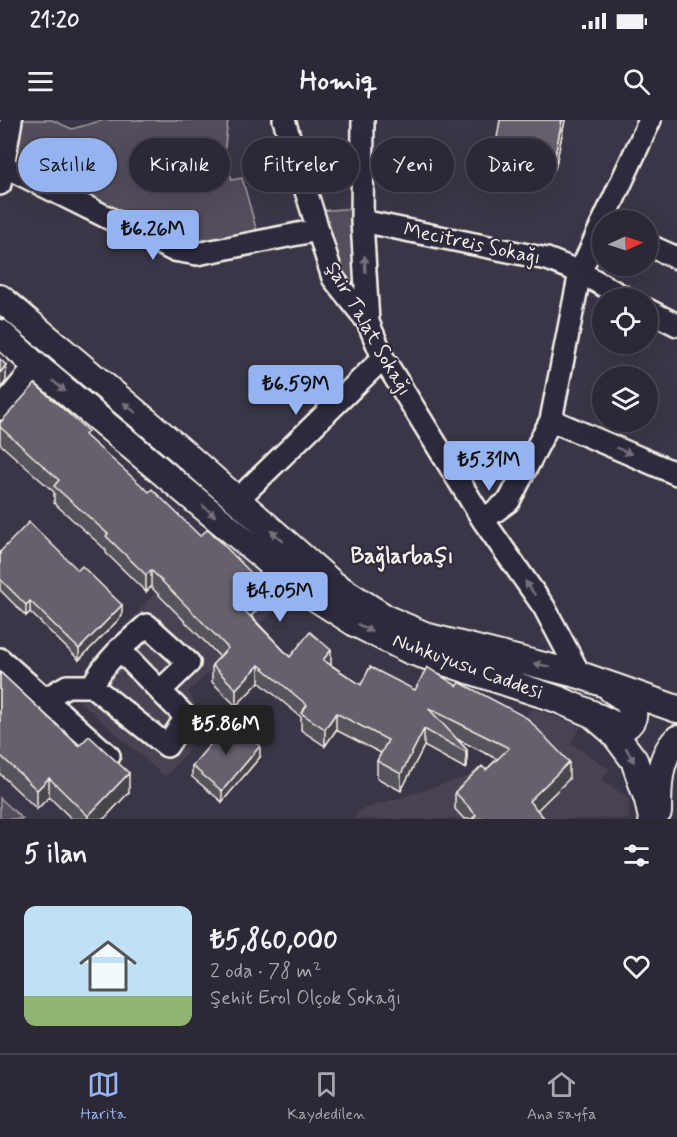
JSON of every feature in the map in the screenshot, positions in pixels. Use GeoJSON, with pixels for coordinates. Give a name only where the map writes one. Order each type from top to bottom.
{"type":"FeatureCollection","features":[{"type":"Feature","properties":{"kind":"main road","name":"Nuhkuyusu Caddesi"},"geometry":{"type":"LineString","coordinates":[[0,298],[178,448],[334,585],[387,620],[429,637],[580,675],[677,709]]}},
{"type":"Feature","properties":{"kind":"main road","name":"Nuhkuyusu Caddesi"},"geometry":{"type":"LineString","coordinates":[[0,333],[36,366],[298,586],[356,623],[411,651],[557,699],[592,714],[614,732],[634,760],[652,819]]}},
{"type":"Feature","properties":{"kind":"main road"},"geometry":{"type":"LineString","coordinates":[[592,714],[617,726],[625,727],[631,723],[634,714],[631,705],[626,698],[604,685]]}},
{"type":"Feature","properties":{"kind":"main road"},"geometry":{"type":"LineString","coordinates":[[658,819],[658,784],[662,765],[677,739]]}},
{"type":"Feature","properties":{"kind":"street"},"geometry":{"type":"LineString","coordinates":[[11,120],[2,172],[172,250],[197,254],[318,230]]}},
{"type":"Feature","properties":{"kind":"street","name":"Şair Talat Sokağı"},"geometry":{"type":"LineString","coordinates":[[284,120],[333,278],[368,322],[383,358],[483,520],[544,607],[580,675]]}},
{"type":"Feature","properties":{"kind":"street"},"geometry":{"type":"LineString","coordinates":[[363,120],[362,220],[368,322]]}},
{"type":"Feature","properties":{"kind":"street"},"geometry":{"type":"LineString","coordinates":[[608,210],[650,120]]}},
{"type":"Feature","properties":{"kind":"street","name":"Mecitreis Sokağı"},"geometry":{"type":"LineString","coordinates":[[362,220],[547,259],[580,272],[608,288]]}},
{"type":"Feature","properties":{"kind":"street"},"geometry":{"type":"LineString","coordinates":[[483,520],[509,501],[551,420],[580,272],[592,246]]}},
{"type":"Feature","properties":{"kind":"street"},"geometry":{"type":"LineString","coordinates":[[658,249],[677,258]]}},
{"type":"Feature","properties":{"kind":"street"},"geometry":{"type":"LineString","coordinates":[[658,315],[677,325]]}},
{"type":"Feature","properties":{"kind":"street"},"geometry":{"type":"LineString","coordinates":[[236,501],[383,358]]}},
{"type":"Feature","properties":{"kind":"street"},"geometry":{"type":"LineString","coordinates":[[0,409],[36,366]]}},
{"type":"Feature","properties":{"kind":"street"},"geometry":{"type":"LineString","coordinates":[[551,420],[677,474]]}},
{"type":"Feature","properties":{"kind":"street"},"geometry":{"type":"LineString","coordinates":[[92,686],[103,666],[147,625],[189,663],[160,692]]}},
{"type":"Feature","properties":{"kind":"street"},"geometry":{"type":"LineString","coordinates":[[45,699],[67,686],[92,686],[167,746],[186,717],[119,649]]}},
{"type":"Feature","properties":{"kind":"street"},"geometry":{"type":"LineString","coordinates":[[0,659],[127,773]]}},
{"type":"Feature","properties":{"kind":"shaded area"},"geometry":{"type":"Polygon","coordinates":[[[17,120],[52,120],[72,129],[104,120],[228,120],[226,138],[129,138],[129,192],[230,192],[230,174],[232,180],[242,178],[242,192],[246,192],[259,239],[209,246],[166,240],[59,192],[117,192],[117,138],[18,138],[18,173],[8,169],[17,120]]]}},
{"type":"Feature","properties":{"kind":"shaded area"},"geometry":{"type":"Polygon","coordinates":[[[357,208],[364,308],[337,276],[316,211],[357,208]]]}},
{"type":"Feature","properties":{"kind":"shaded area"},"geometry":{"type":"Polygon","coordinates":[[[210,530],[286,599],[188,692],[208,727],[165,777],[68,691],[210,530]]]}},
{"type":"Feature","properties":{"kind":"shaded area"},"geometry":{"type":"Polygon","coordinates":[[[531,708],[581,726],[571,743],[609,769],[602,780],[629,799],[629,819],[354,819],[360,810],[502,766],[531,708]]]}},
{"type":"Feature","properties":{"kind":"shaded area"},"geometry":{"type":"Polygon","coordinates":[[[0,798],[23,819],[0,819],[0,798]]]}},
{"type":"Feature","properties":{"kind":"building"},"geometry":{"type":"Polygon","coordinates":[[[500,120],[562,120],[556,150],[556,138],[497,138],[500,120]]]}},
{"type":"Feature","properties":{"kind":"building"},"geometry":{"type":"Polygon","coordinates":[[[0,359],[6,365],[0,373],[0,359]]]}},
{"type":"Feature","properties":{"kind":"building"},"geometry":{"type":"Polygon","coordinates":[[[35,384],[88,431],[85,435],[149,492],[152,489],[200,536],[208,529],[264,586],[242,608],[290,657],[310,632],[331,650],[323,660],[361,685],[370,667],[415,690],[427,667],[457,686],[459,682],[527,718],[569,762],[529,801],[545,819],[472,819],[476,815],[455,792],[482,766],[486,770],[509,748],[428,708],[467,750],[466,752],[424,729],[401,774],[377,761],[388,740],[336,713],[325,729],[301,713],[307,705],[259,665],[236,689],[212,665],[228,648],[151,570],[146,575],[106,536],[108,534],[54,486],[59,480],[0,427],[0,423],[35,384]]]}},
{"type":"Feature","properties":{"kind":"building"},"geometry":{"type":"Polygon","coordinates":[[[29,522],[78,570],[82,566],[122,605],[79,649],[30,601],[26,605],[0,579],[0,552],[29,522]]]}},
{"type":"Feature","properties":{"kind":"building"},"geometry":{"type":"Polygon","coordinates":[[[0,672],[79,746],[89,736],[129,773],[88,816],[49,778],[37,790],[0,755],[0,672]]]}},
{"type":"Feature","properties":{"kind":"building"},"geometry":{"type":"Polygon","coordinates":[[[230,721],[260,746],[222,791],[192,766],[230,721]]]}},
{"type":"Feature","properties":{"kind":"district","name":"Bağlarbaşı"},"geometry":{"type":"Point","coordinates":[402,557]}}]}
